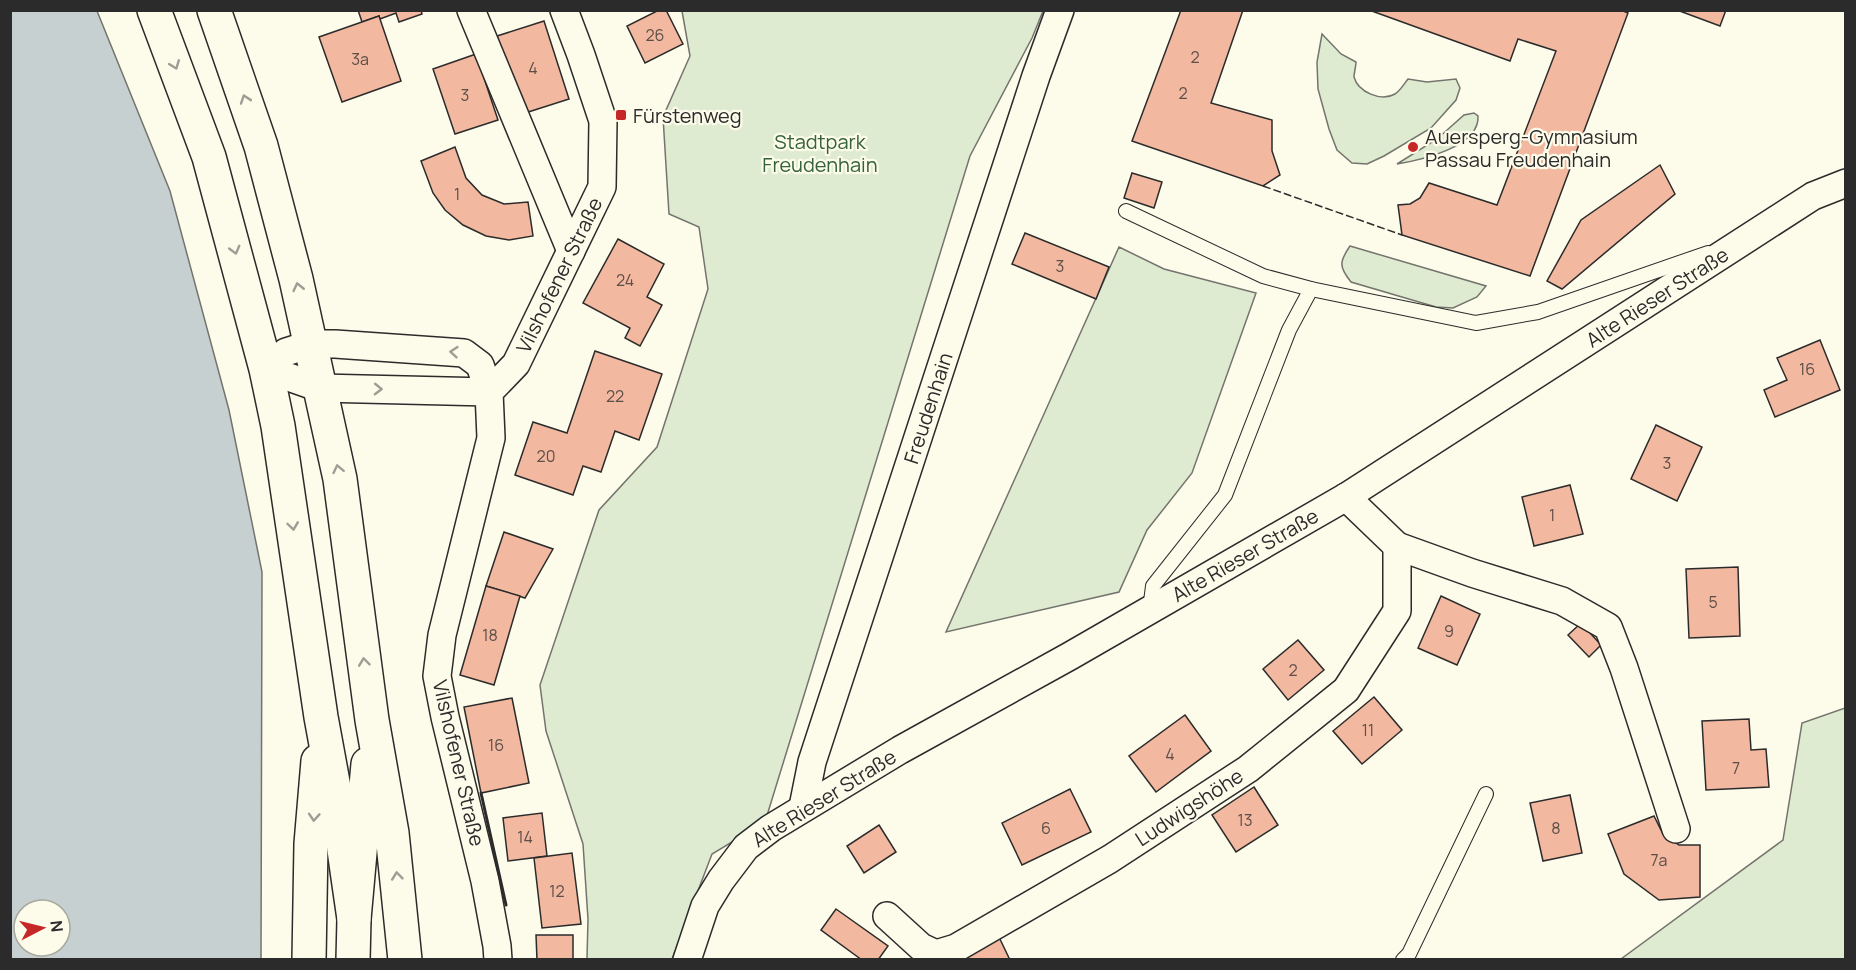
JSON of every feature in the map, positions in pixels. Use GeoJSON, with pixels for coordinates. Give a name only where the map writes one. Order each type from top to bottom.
{"type":"FeatureCollection","features":[{"type":"Feature","properties":{"kind":"main road"},"geometry":{"type":"LineString","coordinates":[[154,10],[209,157],[266,369],[278,426],[321,717],[339,815],[354,919]]}},
{"type":"Feature","properties":{"kind":"main road"},"geometry":{"type":"LineString","coordinates":[[214,10],[261,146],[296,279],[340,479],[372,720],[392,833],[405,960]]}},
{"type":"Feature","properties":{"kind":"main road"},"geometry":{"type":"LineString","coordinates":[[309,960],[312,844],[321,717]]}},
{"type":"Feature","properties":{"kind":"main road"},"geometry":{"type":"LineString","coordinates":[[353,960],[354,919],[372,720]]}},
{"type":"Feature","properties":{"kind":"street"},"geometry":{"type":"LineString","coordinates":[[471,10],[571,251]]}},
{"type":"Feature","properties":{"kind":"street","name":"Vilshofener Straße"},"geometry":{"type":"LineString","coordinates":[[489,392],[516,364],[602,187],[603,121],[564,10]]}},
{"type":"Feature","properties":{"kind":"street","name":"Freudenhain"},"geometry":{"type":"LineString","coordinates":[[803,807],[812,762],[1032,87],[1060,10]]}},
{"type":"Feature","properties":{"kind":"street","name":"Alte Rieser Straße"},"geometry":{"type":"LineString","coordinates":[[687,960],[705,906],[721,880],[746,848],[771,828],[900,750],[1346,497],[1813,196],[1845,183]]}},
{"type":"Feature","properties":{"kind":"street","name":"Vilshofener Straße"},"geometry":{"type":"LineString","coordinates":[[266,369],[286,352],[311,344],[464,353],[480,365],[489,392],[491,438],[442,635],[437,676],[486,881],[498,960]]}},
{"type":"Feature","properties":{"kind":"street"},"geometry":{"type":"LineString","coordinates":[[266,369],[320,388],[489,392]]}},
{"type":"Feature","properties":{"kind":"street"},"geometry":{"type":"LineString","coordinates":[[1346,497],[1397,546],[1472,573],[1562,601],[1608,627],[1676,829]]}},
{"type":"Feature","properties":{"kind":"street","name":"Ludwigshöhe"},"geometry":{"type":"LineString","coordinates":[[886,916],[921,946],[936,954],[956,948],[1110,859],[1248,769],[1347,690],[1397,611],[1397,546]]}},
{"type":"Feature","properties":{"kind":"lane"},"geometry":{"type":"LineString","coordinates":[[1126,211],[1263,276],[1311,289],[1476,323],[1538,312],[1746,239]]}},
{"type":"Feature","properties":{"kind":"lane"},"geometry":{"type":"LineString","coordinates":[[1150,610],[1153,586],[1225,495],[1289,330],[1311,289]]}},
{"type":"Feature","properties":{"kind":"lane"},"geometry":{"type":"LineString","coordinates":[[1403,960],[1409,954],[1486,794]]}},
{"type":"Feature","properties":{"kind":"green space","name":"Stadtpark Freudenhain"},"geometry":{"type":"Polygon","coordinates":[[[682,11],[1043,11],[1032,38],[970,156],[765,822],[712,854],[672,959],[587,959],[588,919],[583,844],[546,731],[540,685],[599,510],[657,447],[708,289],[699,227],[669,214],[663,117],[690,56],[682,11]]]}},
{"type":"Feature","properties":{"kind":"green space"},"geometry":{"type":"Polygon","coordinates":[[[1322,34],[1341,54],[1356,62],[1354,77],[1356,82],[1371,94],[1383,97],[1395,94],[1408,79],[1427,82],[1456,79],[1460,88],[1456,100],[1431,128],[1367,164],[1352,163],[1337,150],[1318,89],[1317,62],[1322,34]]]}},
{"type":"Feature","properties":{"kind":"green space"},"geometry":{"type":"Polygon","coordinates":[[[1474,113],[1478,116],[1476,127],[1460,144],[1434,155],[1397,164],[1437,139],[1464,115],[1474,113]]]}},
{"type":"Feature","properties":{"kind":"green space"},"geometry":{"type":"Polygon","coordinates":[[[1350,246],[1486,286],[1477,297],[1453,308],[1436,307],[1351,282],[1342,264],[1350,246]]]}},
{"type":"Feature","properties":{"kind":"green space"},"geometry":{"type":"Polygon","coordinates":[[[1119,247],[1164,269],[1256,293],[1192,473],[1147,530],[1119,592],[946,632],[1119,247]]]}},
{"type":"Feature","properties":{"kind":"green space"},"geometry":{"type":"Polygon","coordinates":[[[1845,708],[1845,959],[1621,959],[1783,840],[1802,723],[1845,708]]]}},
{"type":"Feature","properties":{"kind":"shaded area"},"geometry":{"type":"Polygon","coordinates":[[[10,11],[97,11],[170,191],[229,410],[262,572],[261,959],[11,959],[10,11]]]}},
{"type":"Feature","properties":{"kind":"building"},"geometry":{"type":"Polygon","coordinates":[[[358,10],[421,10],[422,14],[399,22],[396,13],[362,22],[358,10]]]}},
{"type":"Feature","properties":{"kind":"building"},"geometry":{"type":"Polygon","coordinates":[[[659,10],[666,10],[683,44],[645,63],[627,26],[659,10]]]}},
{"type":"Feature","properties":{"kind":"building"},"geometry":{"type":"Polygon","coordinates":[[[1181,10],[1243,10],[1211,103],[1272,120],[1272,151],[1280,175],[1263,186],[1132,141],[1181,10]]]}},
{"type":"Feature","properties":{"kind":"building"},"geometry":{"type":"Polygon","coordinates":[[[1369,10],[1621,10],[1628,13],[1530,276],[1402,235],[1398,205],[1410,204],[1420,198],[1429,183],[1497,205],[1556,51],[1518,39],[1510,61],[1369,10]]]}},
{"type":"Feature","properties":{"kind":"building"},"geometry":{"type":"Polygon","coordinates":[[[1677,10],[1726,10],[1720,26],[1677,10]]]}},
{"type":"Feature","properties":{"kind":"building"},"geometry":{"type":"Polygon","coordinates":[[[379,16],[401,81],[342,102],[319,37],[379,16]]]}},
{"type":"Feature","properties":{"kind":"building"},"geometry":{"type":"Polygon","coordinates":[[[544,21],[569,99],[522,114],[497,36],[544,21]]]}},
{"type":"Feature","properties":{"kind":"building"},"geometry":{"type":"Polygon","coordinates":[[[476,54],[498,120],[455,134],[433,69],[476,54]]]}},
{"type":"Feature","properties":{"kind":"building"},"geometry":{"type":"Polygon","coordinates":[[[455,147],[466,178],[482,195],[504,204],[528,202],[533,236],[509,240],[486,236],[463,225],[445,210],[433,193],[421,161],[455,147]]]}},
{"type":"Feature","properties":{"kind":"building"},"geometry":{"type":"Polygon","coordinates":[[[1660,165],[1675,194],[1562,289],[1547,281],[1581,220],[1660,165]]]}},
{"type":"Feature","properties":{"kind":"building"},"geometry":{"type":"Polygon","coordinates":[[[1132,173],[1162,182],[1154,208],[1124,198],[1132,173]]]}},
{"type":"Feature","properties":{"kind":"building"},"geometry":{"type":"Polygon","coordinates":[[[1025,233],[1109,267],[1096,299],[1012,264],[1025,233]]]}},
{"type":"Feature","properties":{"kind":"building"},"geometry":{"type":"Polygon","coordinates":[[[618,239],[664,264],[647,297],[662,305],[640,346],[625,338],[630,328],[583,303],[618,239]]]}},
{"type":"Feature","properties":{"kind":"building"},"geometry":{"type":"Polygon","coordinates":[[[1820,340],[1840,390],[1775,417],[1764,390],[1787,380],[1777,358],[1820,340]]]}},
{"type":"Feature","properties":{"kind":"building"},"geometry":{"type":"Polygon","coordinates":[[[595,351],[662,374],[639,440],[615,431],[601,472],[583,466],[573,495],[515,475],[533,422],[567,433],[595,351]]]}},
{"type":"Feature","properties":{"kind":"building"},"geometry":{"type":"Polygon","coordinates":[[[1656,425],[1702,447],[1677,501],[1631,479],[1656,425]]]}},
{"type":"Feature","properties":{"kind":"building"},"geometry":{"type":"Polygon","coordinates":[[[1570,485],[1583,534],[1534,546],[1522,497],[1570,485]]]}},
{"type":"Feature","properties":{"kind":"building"},"geometry":{"type":"Polygon","coordinates":[[[504,532],[553,549],[525,598],[486,586],[504,532]]]}},
{"type":"Feature","properties":{"kind":"building"},"geometry":{"type":"Polygon","coordinates":[[[1738,567],[1740,636],[1689,638],[1686,569],[1738,567]]]}},
{"type":"Feature","properties":{"kind":"building"},"geometry":{"type":"Polygon","coordinates":[[[486,586],[520,596],[494,685],[460,675],[486,586]]]}},
{"type":"Feature","properties":{"kind":"building"},"geometry":{"type":"Polygon","coordinates":[[[1441,596],[1480,614],[1457,665],[1418,648],[1441,596]]]}},
{"type":"Feature","properties":{"kind":"building"},"geometry":{"type":"Polygon","coordinates":[[[1581,623],[1601,645],[1589,657],[1568,635],[1581,623]]]}},
{"type":"Feature","properties":{"kind":"building"},"geometry":{"type":"Polygon","coordinates":[[[1298,640],[1324,670],[1288,700],[1263,669],[1298,640]]]}},
{"type":"Feature","properties":{"kind":"building"},"geometry":{"type":"Polygon","coordinates":[[[1374,697],[1402,730],[1362,764],[1333,731],[1374,697]]]}},
{"type":"Feature","properties":{"kind":"building"},"geometry":{"type":"Polygon","coordinates":[[[512,698],[529,783],[481,793],[464,707],[512,698]]]}},
{"type":"Feature","properties":{"kind":"building"},"geometry":{"type":"Polygon","coordinates":[[[1185,715],[1211,751],[1156,792],[1129,756],[1185,715]]]}},
{"type":"Feature","properties":{"kind":"building"},"geometry":{"type":"Polygon","coordinates":[[[1749,719],[1751,750],[1766,749],[1769,787],[1706,790],[1702,721],[1749,719]]]}},
{"type":"Feature","properties":{"kind":"building"},"geometry":{"type":"Polygon","coordinates":[[[1254,787],[1278,825],[1236,852],[1212,815],[1254,787]]]}},
{"type":"Feature","properties":{"kind":"building"},"geometry":{"type":"Polygon","coordinates":[[[1070,789],[1091,832],[1022,865],[1002,823],[1070,789]]]}},
{"type":"Feature","properties":{"kind":"building"},"geometry":{"type":"Polygon","coordinates":[[[1570,795],[1582,853],[1543,861],[1530,803],[1570,795]]]}},
{"type":"Feature","properties":{"kind":"building"},"geometry":{"type":"Polygon","coordinates":[[[542,813],[547,856],[508,861],[503,818],[542,813]]]}},
{"type":"Feature","properties":{"kind":"building"},"geometry":{"type":"Polygon","coordinates":[[[1654,816],[1663,834],[1679,845],[1700,845],[1700,897],[1659,900],[1624,874],[1608,834],[1654,816]]]}},
{"type":"Feature","properties":{"kind":"building"},"geometry":{"type":"Polygon","coordinates":[[[879,825],[896,852],[864,873],[847,846],[879,825]]]}},
{"type":"Feature","properties":{"kind":"building"},"geometry":{"type":"Polygon","coordinates":[[[572,853],[581,924],[542,928],[534,858],[572,853]]]}},
{"type":"Feature","properties":{"kind":"building"},"geometry":{"type":"Polygon","coordinates":[[[836,909],[888,946],[878,960],[862,960],[821,930],[836,909]]]}},
{"type":"Feature","properties":{"kind":"building"},"geometry":{"type":"Polygon","coordinates":[[[536,935],[573,935],[573,960],[537,960],[536,935]]]}},
{"type":"Feature","properties":{"kind":"building"},"geometry":{"type":"Polygon","coordinates":[[[998,935],[1010,960],[946,960],[998,935]]]}},
{"type":"Feature","properties":{"kind":"fence"},"geometry":{"type":"LineString","coordinates":[[1263,186],[1402,235]]}},
{"type":"Feature","properties":{"kind":"wall"},"geometry":{"type":"LineString","coordinates":[[481,793],[506,905]]}},
{"type":"Feature","properties":{"kind":"place","name":"Fürstenweg"},"geometry":{"type":"Point","coordinates":[621,115]}},
{"type":"Feature","properties":{"kind":"place","name":"Auersperg-Gymnasium Passau Freudenhain"},"geometry":{"type":"Point","coordinates":[1413,147]}}]}
